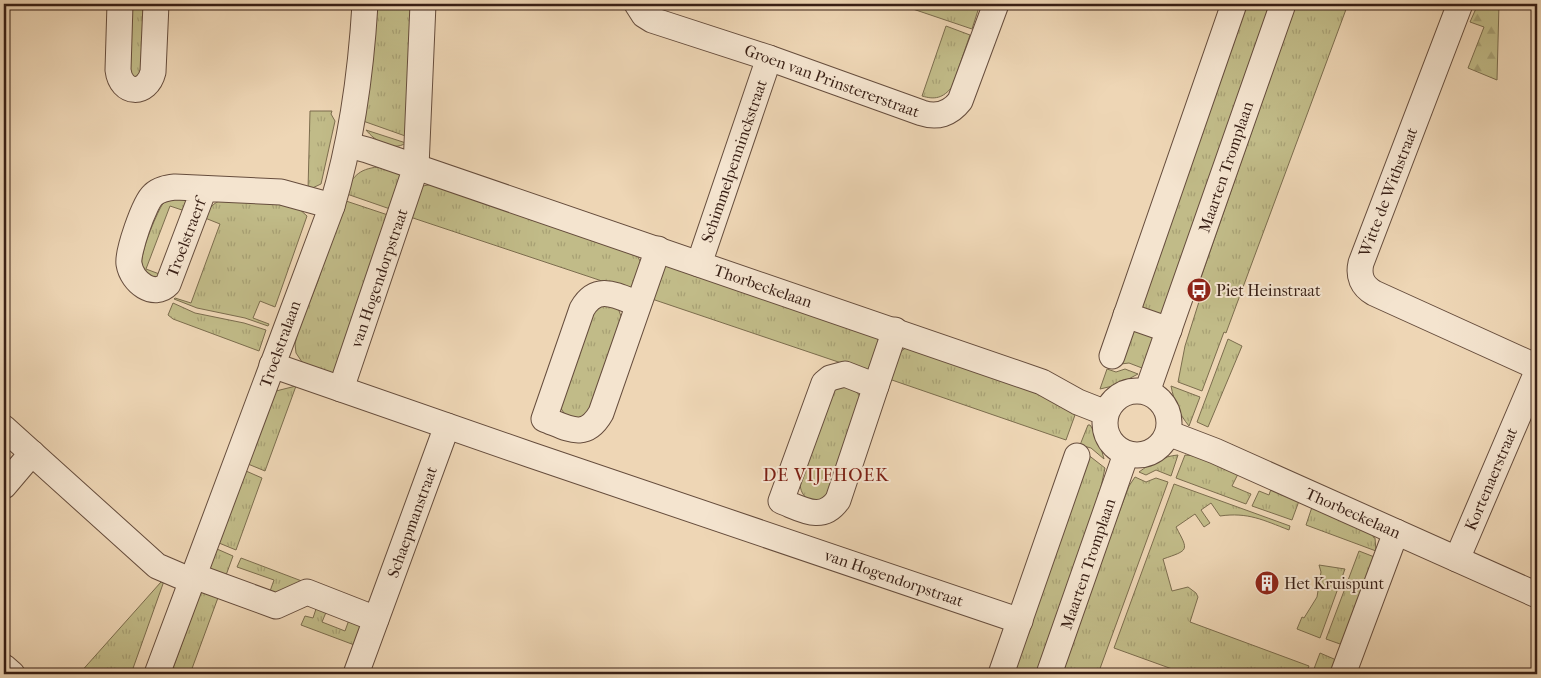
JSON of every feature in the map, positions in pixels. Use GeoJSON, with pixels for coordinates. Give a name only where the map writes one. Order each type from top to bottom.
{"type":"FeatureCollection","features":[{"type":"Feature","properties":{"kind":"street"},"geometry":{"type":"LineString","coordinates":[[120,4],[119,79],[123,85],[131,89],[146,86],[151,79],[153,72],[156,4]]}},
{"type":"Feature","properties":{"kind":"street","name":"Troelstralaan"},"geometry":{"type":"LineString","coordinates":[[157,674],[332,206],[348,145],[361,69],[365,4]]}},
{"type":"Feature","properties":{"kind":"street"},"geometry":{"type":"LineString","coordinates":[[416,168],[423,4]]}},
{"type":"Feature","properties":{"kind":"street","name":"Groen van Prinstererstraat"},"geometry":{"type":"LineString","coordinates":[[637,4],[641,11],[652,20],[769,58],[922,113],[939,116],[950,111],[960,101],[996,4]]}},
{"type":"Feature","properties":{"kind":"street"},"geometry":{"type":"LineString","coordinates":[[1112,356],[1234,4]]}},
{"type":"Feature","properties":{"kind":"street","name":"Maarten Tromplaan"},"geometry":{"type":"LineString","coordinates":[[1147,392],[1284,4]]}},
{"type":"Feature","properties":{"kind":"street","name":"Witte de Withstraat"},"geometry":{"type":"LineString","coordinates":[[1460,4],[1361,263],[1360,275],[1363,284],[1374,293],[1537,367]]}},
{"type":"Feature","properties":{"kind":"street","name":"Schimmelpenninckstraat"},"geometry":{"type":"LineString","coordinates":[[699,264],[769,58]]}},
{"type":"Feature","properties":{"kind":"street","name":"Thorbeckelaan"},"geometry":{"type":"LineString","coordinates":[[348,145],[895,330],[1042,382],[1078,402],[1106,413]]}},
{"type":"Feature","properties":{"kind":"street","name":"van Hogendorpstraat"},"geometry":{"type":"LineString","coordinates":[[341,389],[416,168]]}},
{"type":"Feature","properties":{"kind":"street","name":"Troelstraerf"},"geometry":{"type":"LineString","coordinates":[[204,188],[281,192],[332,206]]}},
{"type":"Feature","properties":{"kind":"street"},"geometry":{"type":"LineString","coordinates":[[544,419],[576,431],[590,427],[597,420],[658,249]]}},
{"type":"Feature","properties":{"kind":"street"},"geometry":{"type":"LineString","coordinates":[[531,455],[586,302],[599,294],[608,293],[638,304]]}},
{"type":"Feature","properties":{"kind":"street"},"geometry":{"type":"LineString","coordinates":[[1126,314],[1169,330]]}},
{"type":"Feature","properties":{"kind":"street"},"geometry":{"type":"LineString","coordinates":[[781,501],[813,513],[827,511],[838,500],[895,330]]}},
{"type":"Feature","properties":{"kind":"street","name":"van Hogendorpstraat"},"geometry":{"type":"LineString","coordinates":[[272,365],[1020,621]]}},
{"type":"Feature","properties":{"kind":"street","name":"Kortenaerstraat"},"geometry":{"type":"LineString","coordinates":[[1457,559],[1537,372]]}},
{"type":"Feature","properties":{"kind":"street"},"geometry":{"type":"LineString","coordinates":[[769,536],[824,383],[830,378],[845,374],[876,386]]}},
{"type":"Feature","properties":{"kind":"street"},"geometry":{"type":"LineString","coordinates":[[1130,391],[1147,392],[1155,396],[1166,408],[1169,416],[1168,434],[1152,453],[1143,455],[1126,454],[1110,442],[1106,433],[1106,413],[1110,405],[1123,394],[1130,391]]}},
{"type":"Feature","properties":{"kind":"street","name":"Schaepmanstraat"},"geometry":{"type":"LineString","coordinates":[[356,674],[447,426]]}},
{"type":"Feature","properties":{"kind":"street"},"geometry":{"type":"LineString","coordinates":[[4,428],[157,566],[276,606],[307,592],[376,619]]}},
{"type":"Feature","properties":{"kind":"street","name":"Thorbeckelaan"},"geometry":{"type":"LineString","coordinates":[[1168,434],[1215,450],[1537,595]]}},
{"type":"Feature","properties":{"kind":"street"},"geometry":{"type":"LineString","coordinates":[[4,486],[32,454]]}},
{"type":"Feature","properties":{"kind":"street","name":"Maarten Tromplaan"},"geometry":{"type":"LineString","coordinates":[[1049,674],[1126,454]]}},
{"type":"Feature","properties":{"kind":"street"},"geometry":{"type":"LineString","coordinates":[[1001,674],[1078,456]]}},
{"type":"Feature","properties":{"kind":"street"},"geometry":{"type":"LineString","coordinates":[[1343,674],[1396,532]]}},
{"type":"Feature","properties":{"kind":"street"},"geometry":{"type":"LineString","coordinates":[[4,667],[12,674]]}},
{"type":"Feature","properties":{"kind":"green space"},"geometry":{"type":"Polygon","coordinates":[[[125,4],[150,4],[148,71],[129,82],[125,4]]]}},
{"type":"Feature","properties":{"kind":"green space"},"geometry":{"type":"Polygon","coordinates":[[[373,4],[416,4],[411,138],[363,121],[373,4]]]}},
{"type":"Feature","properties":{"kind":"green space"},"geometry":{"type":"Polygon","coordinates":[[[898,4],[980,4],[972,29],[898,4]]]}},
{"type":"Feature","properties":{"kind":"green space"},"geometry":{"type":"Polygon","coordinates":[[[1243,4],[1271,4],[1163,315],[1139,307],[1243,4]]]}},
{"type":"Feature","properties":{"kind":"green space"},"geometry":{"type":"Polygon","coordinates":[[[1296,4],[1348,4],[1226,333],[1224,332],[1202,391],[1178,382],[1185,346],[1203,289],[1198,286],[1296,4]]]}},
{"type":"Feature","properties":{"kind":"green space"},"geometry":{"type":"Polygon","coordinates":[[[1478,4],[1499,4],[1497,80],[1468,68],[1484,27],[1470,22],[1478,4]]]}},
{"type":"Feature","properties":{"kind":"green space"},"geometry":{"type":"Polygon","coordinates":[[[946,26],[970,35],[952,87],[945,94],[938,97],[922,96],[946,26]]]}},
{"type":"Feature","properties":{"kind":"green space"},"geometry":{"type":"Polygon","coordinates":[[[310,111],[332,111],[331,114],[335,121],[321,184],[308,190],[310,111]]]}},
{"type":"Feature","properties":{"kind":"green space"},"geometry":{"type":"Polygon","coordinates":[[[366,130],[406,143],[390,146],[374,138],[366,130]]]}},
{"type":"Feature","properties":{"kind":"green space"},"geometry":{"type":"Polygon","coordinates":[[[378,167],[397,172],[401,175],[393,210],[344,193],[350,182],[357,175],[371,168],[378,167]]]}},
{"type":"Feature","properties":{"kind":"green space"},"geometry":{"type":"Polygon","coordinates":[[[433,184],[637,255],[641,263],[633,286],[623,288],[410,217],[419,191],[423,186],[433,184]]]}},
{"type":"Feature","properties":{"kind":"green space"},"geometry":{"type":"Polygon","coordinates":[[[175,198],[186,201],[185,211],[170,206],[146,269],[162,275],[155,279],[147,273],[142,265],[145,244],[162,205],[175,198]]]}},
{"type":"Feature","properties":{"kind":"green space"},"geometry":{"type":"Polygon","coordinates":[[[343,200],[391,216],[337,370],[332,374],[302,362],[296,353],[295,344],[298,331],[318,281],[343,200]]]}},
{"type":"Feature","properties":{"kind":"green space"},"geometry":{"type":"Polygon","coordinates":[[[219,201],[280,202],[297,207],[307,216],[275,307],[260,301],[253,318],[269,324],[268,326],[245,318],[197,308],[174,299],[191,303],[220,224],[205,218],[210,208],[219,201]]]}},
{"type":"Feature","properties":{"kind":"green space"},"geometry":{"type":"Polygon","coordinates":[[[665,265],[876,337],[880,340],[869,370],[862,370],[649,298],[665,265]]]}},
{"type":"Feature","properties":{"kind":"green space"},"geometry":{"type":"Polygon","coordinates":[[[173,303],[195,313],[244,323],[266,330],[259,351],[173,319],[168,315],[173,303]]]}},
{"type":"Feature","properties":{"kind":"green space"},"geometry":{"type":"Polygon","coordinates":[[[605,303],[618,308],[622,319],[592,409],[578,419],[566,416],[560,407],[586,318],[605,303]]]}},
{"type":"Feature","properties":{"kind":"green space"},"geometry":{"type":"Polygon","coordinates":[[[1131,329],[1155,337],[1142,368],[1129,363],[1121,364],[1131,329]]]}},
{"type":"Feature","properties":{"kind":"green space"},"geometry":{"type":"Polygon","coordinates":[[[1228,339],[1242,346],[1208,427],[1197,422],[1228,339]]]}},
{"type":"Feature","properties":{"kind":"green space"},"geometry":{"type":"Polygon","coordinates":[[[907,347],[1036,392],[1075,415],[1066,440],[889,379],[897,354],[907,347]]]}},
{"type":"Feature","properties":{"kind":"green space"},"geometry":{"type":"Polygon","coordinates":[[[1107,369],[1116,372],[1125,369],[1138,374],[1117,385],[1100,389],[1107,369]]]}},
{"type":"Feature","properties":{"kind":"green space"},"geometry":{"type":"Polygon","coordinates":[[[296,386],[265,471],[248,464],[276,391],[296,386]]]}},
{"type":"Feature","properties":{"kind":"green space"},"geometry":{"type":"Polygon","coordinates":[[[847,386],[855,390],[860,396],[834,487],[824,500],[810,501],[802,493],[800,482],[833,391],[838,387],[847,386]]]}},
{"type":"Feature","properties":{"kind":"green space"},"geometry":{"type":"Polygon","coordinates":[[[1171,386],[1200,397],[1189,426],[1177,407],[1171,386]]]}},
{"type":"Feature","properties":{"kind":"green space"},"geometry":{"type":"Polygon","coordinates":[[[1088,425],[1090,425],[1098,437],[1104,459],[1091,448],[1080,445],[1088,425]]]}},
{"type":"Feature","properties":{"kind":"green space"},"geometry":{"type":"Polygon","coordinates":[[[1087,454],[1105,468],[1098,501],[1037,674],[1010,674],[1087,454]]]}},
{"type":"Feature","properties":{"kind":"green space"},"geometry":{"type":"Polygon","coordinates":[[[1178,455],[1171,476],[1156,470],[1146,475],[1139,472],[1158,460],[1178,455]]]}},
{"type":"Feature","properties":{"kind":"green space"},"geometry":{"type":"Polygon","coordinates":[[[1185,455],[1196,456],[1238,474],[1232,486],[1251,494],[1246,504],[1176,478],[1185,455]]]}},
{"type":"Feature","properties":{"kind":"green space"},"geometry":{"type":"Polygon","coordinates":[[[246,471],[262,478],[236,550],[219,543],[246,471]]]}},
{"type":"Feature","properties":{"kind":"green space"},"geometry":{"type":"Polygon","coordinates":[[[1135,477],[1146,482],[1156,478],[1168,482],[1098,674],[1062,674],[1114,526],[1129,486],[1135,477]]]}},
{"type":"Feature","properties":{"kind":"green space"},"geometry":{"type":"Polygon","coordinates":[[[1174,484],[1290,526],[1289,530],[1247,516],[1220,516],[1211,503],[1201,510],[1210,523],[1204,527],[1195,514],[1176,527],[1183,541],[1184,549],[1178,554],[1163,559],[1172,591],[1188,587],[1198,597],[1190,622],[1309,666],[1306,674],[1186,674],[1114,648],[1174,484]]]}},
{"type":"Feature","properties":{"kind":"green space"},"geometry":{"type":"Polygon","coordinates":[[[1271,489],[1299,501],[1292,520],[1252,506],[1259,491],[1269,495],[1271,489]]]}},
{"type":"Feature","properties":{"kind":"green space"},"geometry":{"type":"Polygon","coordinates":[[[1312,507],[1374,535],[1376,551],[1306,525],[1312,507]]]}},
{"type":"Feature","properties":{"kind":"green space"},"geometry":{"type":"Polygon","coordinates":[[[217,549],[233,556],[225,578],[209,570],[217,549]]]}},
{"type":"Feature","properties":{"kind":"green space"},"geometry":{"type":"Polygon","coordinates":[[[1359,551],[1377,558],[1343,643],[1340,644],[1326,639],[1359,551]]]}},
{"type":"Feature","properties":{"kind":"green space"},"geometry":{"type":"Polygon","coordinates":[[[241,558],[307,583],[276,596],[269,594],[274,580],[237,567],[241,558]]]}},
{"type":"Feature","properties":{"kind":"green space"},"geometry":{"type":"Polygon","coordinates":[[[1319,565],[1345,569],[1320,638],[1297,629],[1302,617],[1304,618],[1317,597],[1321,572],[1319,565]]]}},
{"type":"Feature","properties":{"kind":"green space"},"geometry":{"type":"Polygon","coordinates":[[[164,581],[131,674],[79,674],[161,582],[164,581]]]}},
{"type":"Feature","properties":{"kind":"green space"},"geometry":{"type":"Polygon","coordinates":[[[201,591],[219,595],[190,674],[173,668],[201,591]]]}},
{"type":"Feature","properties":{"kind":"green space"},"geometry":{"type":"Polygon","coordinates":[[[317,606],[327,610],[322,622],[345,631],[350,617],[357,620],[362,632],[357,646],[301,625],[305,616],[313,618],[317,606]]]}},
{"type":"Feature","properties":{"kind":"green space"},"geometry":{"type":"Polygon","coordinates":[[[1320,653],[1336,661],[1334,674],[1312,674],[1320,653]]]}},
{"type":"Feature","properties":{"kind":"place","name":"Piet Heinstraat"},"geometry":{"type":"Point","coordinates":[1199,290]}},
{"type":"Feature","properties":{"kind":"place","name":"Het Kruispunt"},"geometry":{"type":"Point","coordinates":[1267,583]}},
{"type":"Feature","properties":{"kind":"district","name":"DE VIJFHOEK"},"geometry":{"type":"Point","coordinates":[826,475]}}]}
